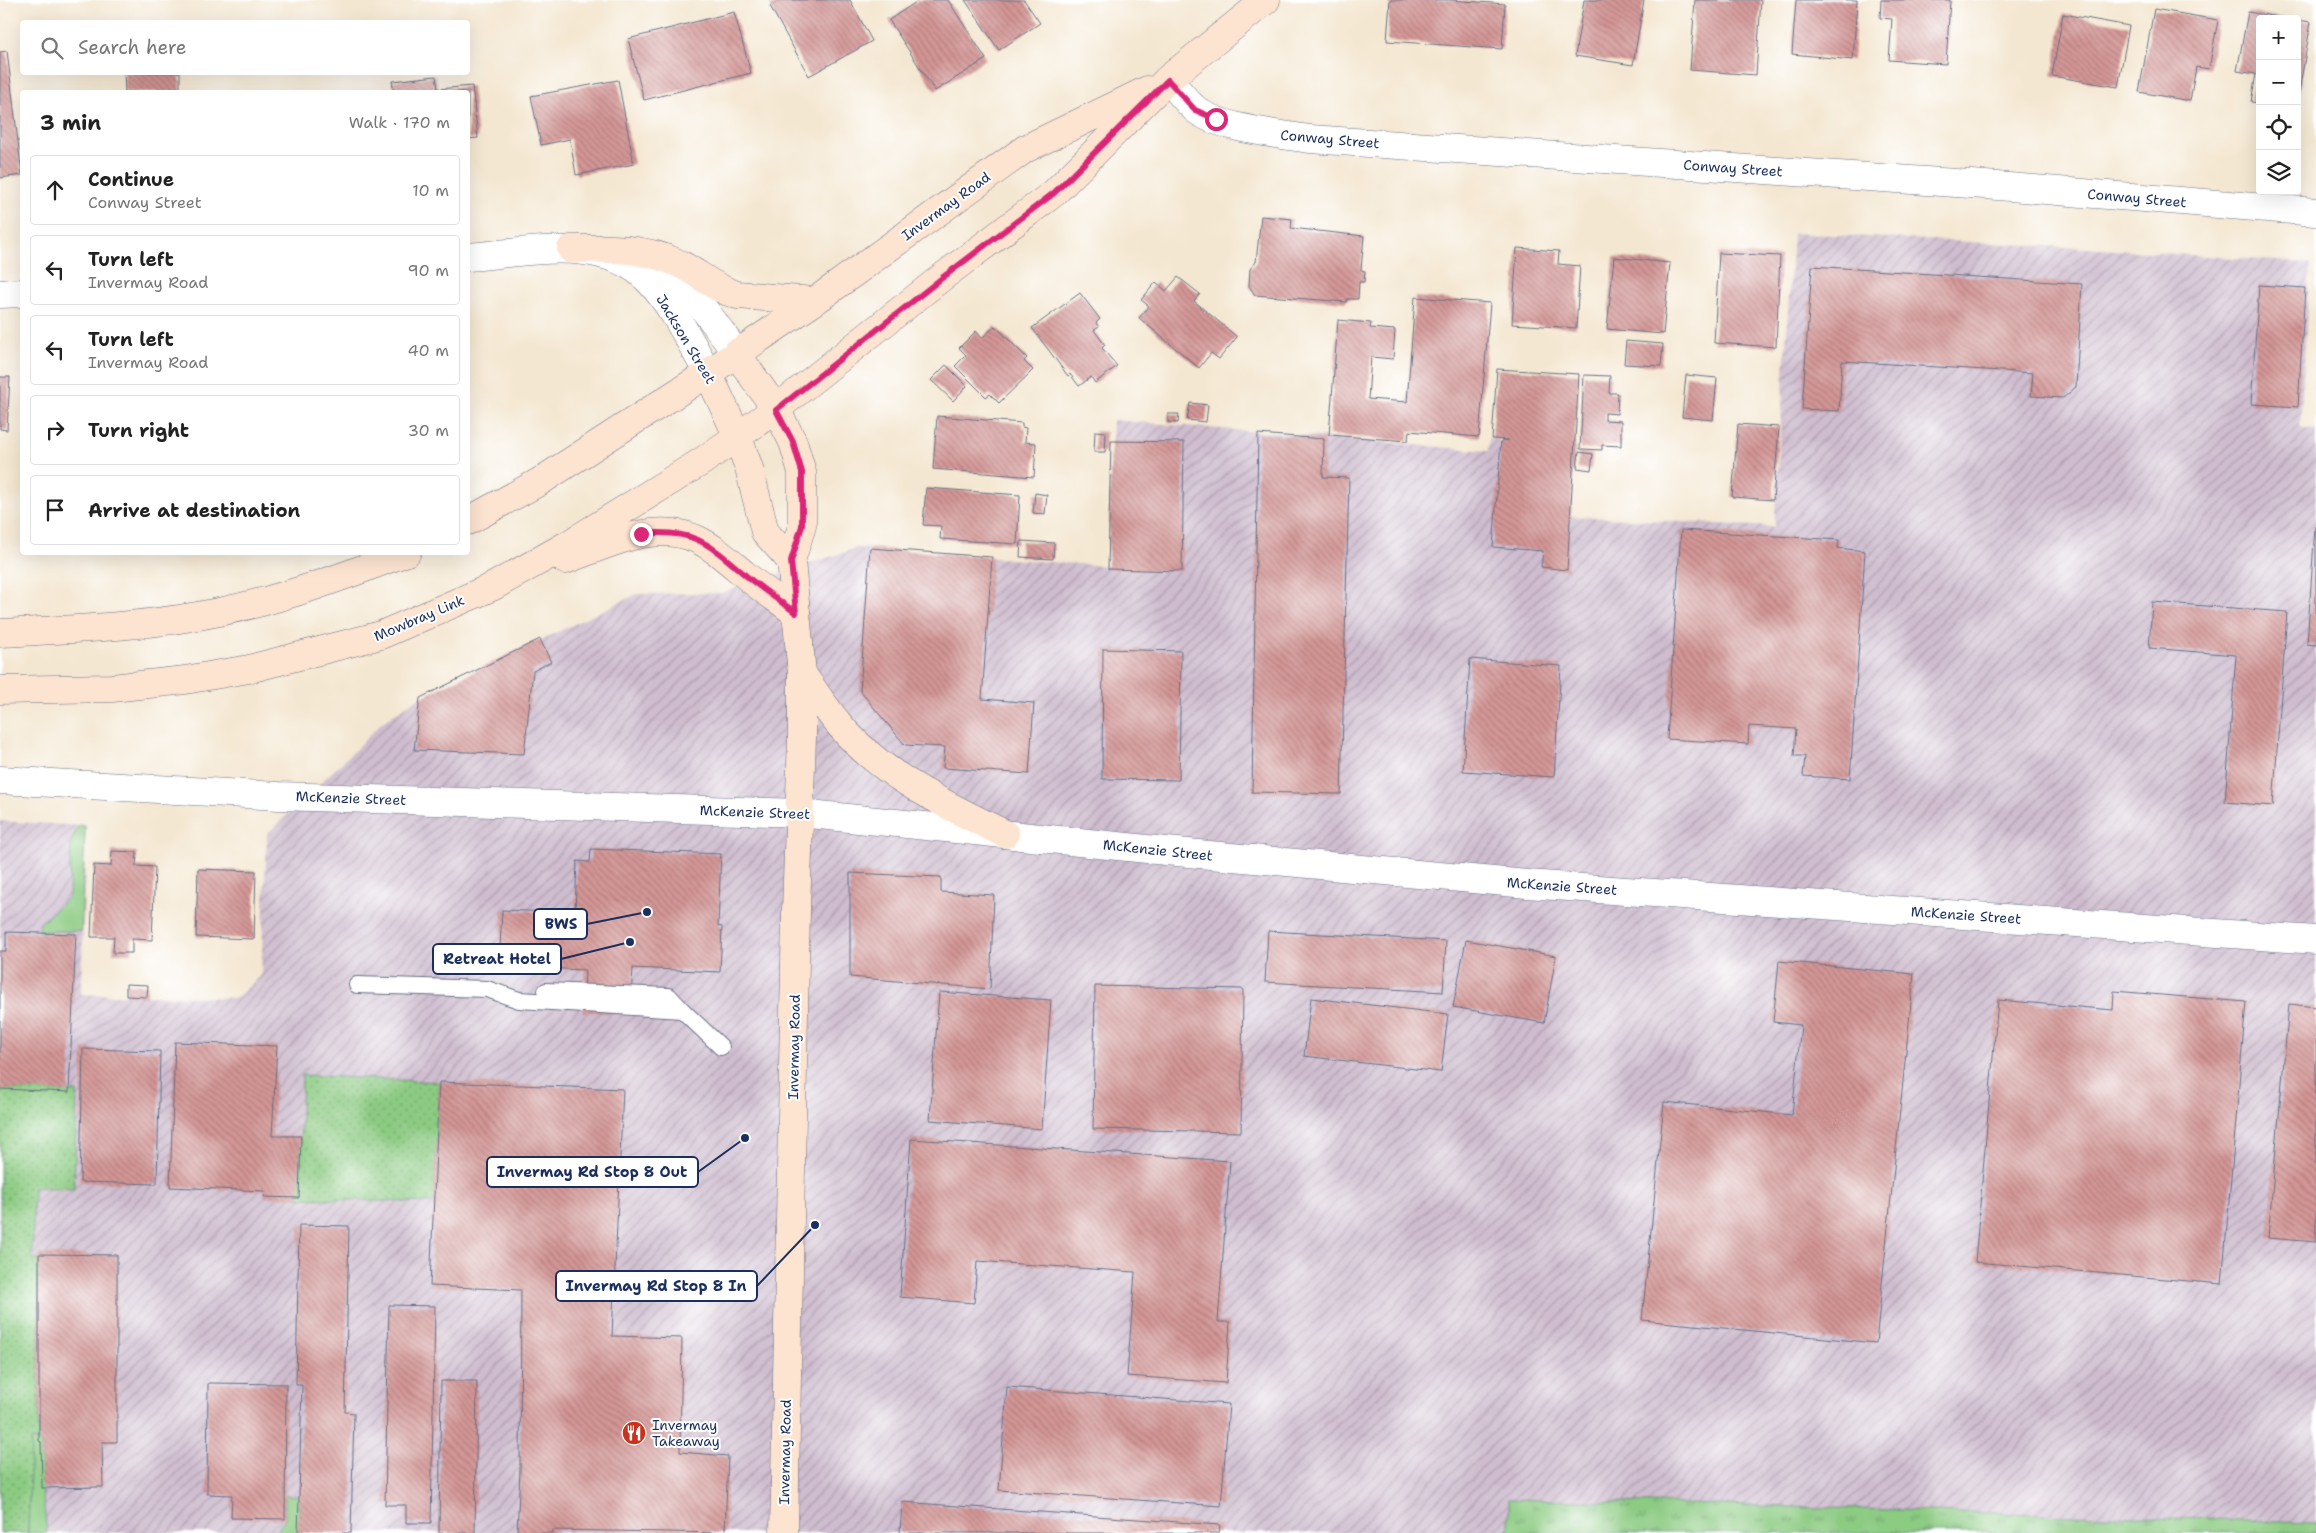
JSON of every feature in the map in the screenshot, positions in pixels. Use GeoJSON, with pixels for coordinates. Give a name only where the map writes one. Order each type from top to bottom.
{"type":"FeatureCollection","features":[{"type":"Feature","properties":{"kind":"main road","name":"Invermay Road"},"geometry":{"type":"LineString","coordinates":[[737,435],[776,410],[942,278],[1054,193],[1168,80],[1266,0]]}},
{"type":"Feature","properties":{"kind":"main road","name":"Invermay Road"},"geometry":{"type":"LineString","coordinates":[[708,373],[814,301],[1025,149],[1168,80]]}},
{"type":"Feature","properties":{"kind":"main road"},"geometry":{"type":"LineString","coordinates":[[571,249],[630,249],[650,253],[681,265],[718,288],[737,295],[814,301]]}},
{"type":"Feature","properties":{"kind":"main road","name":"Invermay Road"},"geometry":{"type":"LineString","coordinates":[[736,353],[776,410],[793,442],[802,472],[802,526],[791,561],[802,674],[784,1533]]}},
{"type":"Feature","properties":{"kind":"main road"},"geometry":{"type":"LineString","coordinates":[[470,520],[539,482],[708,373]]}},
{"type":"Feature","properties":{"kind":"main road","name":"Jackson Street"},"geometry":{"type":"LineString","coordinates":[[708,373],[737,435]]}},
{"type":"Feature","properties":{"kind":"main road"},"geometry":{"type":"LineString","coordinates":[[737,435],[749,468],[765,532],[791,561]]}},
{"type":"Feature","properties":{"kind":"main road","name":"Mowbray Link"},"geometry":{"type":"LineString","coordinates":[[0,690],[112,688],[185,680],[249,669],[381,635],[492,587],[569,544],[704,460],[737,435]]}},
{"type":"Feature","properties":{"kind":"main road"},"geometry":{"type":"LineString","coordinates":[[492,587],[625,538],[657,533],[672,534],[699,540],[717,549],[744,574],[796,613]]}},
{"type":"Feature","properties":{"kind":"main road"},"geometry":{"type":"LineString","coordinates":[[0,633],[140,624],[219,612],[314,588],[399,555]]}},
{"type":"Feature","properties":{"kind":"main road"},"geometry":{"type":"LineString","coordinates":[[802,674],[838,724],[889,770],[911,786],[1005,834]]}},
{"type":"Feature","properties":{"kind":"street","name":"Conway Street"},"geometry":{"type":"LineString","coordinates":[[1168,80],[1195,110],[1208,116],[1244,129],[1310,139],[1985,186],[2316,212]]}},
{"type":"Feature","properties":{"kind":"street","name":"Jackson Street"},"geometry":{"type":"LineString","coordinates":[[604,248],[643,258],[671,276],[704,308],[736,353]]}},
{"type":"Feature","properties":{"kind":"street","name":"Jackson Street"},"geometry":{"type":"LineString","coordinates":[[470,257],[571,249],[605,255],[620,261],[648,280],[672,311],[708,373]]}},
{"type":"Feature","properties":{"kind":"street"},"geometry":{"type":"LineString","coordinates":[[0,294],[20,293]]}},
{"type":"Feature","properties":{"kind":"street","name":"McKenzie Street"},"geometry":{"type":"LineString","coordinates":[[0,780],[279,796],[800,812],[1005,834],[1527,884],[2316,940]]}},
{"type":"Feature","properties":{"kind":"lane"},"geometry":{"type":"LineString","coordinates":[[357,985],[487,989],[519,1000],[682,1010],[722,1047]]}},
{"type":"Feature","properties":{"kind":"shaded area"},"geometry":{"type":"Polygon","coordinates":[[[1793,233],[2087,248],[2310,263],[2300,428],[2316,430],[2316,1522],[1510,1499],[1509,1533],[0,1533],[0,821],[86,826],[81,994],[236,998],[261,975],[267,834],[381,723],[417,699],[637,594],[721,593],[857,548],[1108,566],[1113,420],[1488,451],[1489,438],[1501,441],[1575,445],[1571,516],[1774,527],[1793,233]]]}},
{"type":"Feature","properties":{"kind":"green space"},"geometry":{"type":"Polygon","coordinates":[[[79,825],[85,826],[81,931],[39,931],[40,924],[69,897],[71,841],[79,825]]]}},
{"type":"Feature","properties":{"kind":"green space"},"geometry":{"type":"Polygon","coordinates":[[[302,1075],[439,1082],[434,1203],[299,1198],[302,1075]]]}},
{"type":"Feature","properties":{"kind":"green space"},"geometry":{"type":"Polygon","coordinates":[[[0,1089],[77,1092],[74,1189],[34,1187],[32,1258],[39,1259],[39,1441],[31,1440],[28,1533],[0,1533],[0,1089]]]}},
{"type":"Feature","properties":{"kind":"green space"},"geometry":{"type":"Polygon","coordinates":[[[31,1440],[41,1442],[42,1488],[47,1533],[28,1533],[31,1440]]]}},
{"type":"Feature","properties":{"kind":"green space"},"geometry":{"type":"Polygon","coordinates":[[[285,1495],[299,1496],[298,1533],[276,1533],[285,1518],[285,1495]]]}},
{"type":"Feature","properties":{"kind":"green space"},"geometry":{"type":"Polygon","coordinates":[[[1509,1499],[2316,1522],[2316,1533],[1509,1533],[1509,1499]]]}},
{"type":"Feature","properties":{"kind":"building"},"geometry":{"type":"Polygon","coordinates":[[[781,0],[850,0],[872,41],[809,76],[770,6],[781,0]]]}},
{"type":"Feature","properties":{"kind":"building"},"geometry":{"type":"Polygon","coordinates":[[[919,0],[948,0],[986,59],[935,91],[889,20],[919,0]]]}},
{"type":"Feature","properties":{"kind":"building"},"geometry":{"type":"Polygon","coordinates":[[[965,0],[1024,0],[1040,23],[999,50],[965,0]]]}},
{"type":"Feature","properties":{"kind":"building"},"geometry":{"type":"Polygon","coordinates":[[[1390,0],[1451,0],[1505,4],[1502,49],[1387,41],[1390,0]]]}},
{"type":"Feature","properties":{"kind":"building"},"geometry":{"type":"Polygon","coordinates":[[[1584,0],[1644,0],[1633,65],[1575,56],[1584,0]]]}},
{"type":"Feature","properties":{"kind":"building"},"geometry":{"type":"Polygon","coordinates":[[[1695,0],[1761,0],[1756,75],[1690,70],[1695,0]]]}},
{"type":"Feature","properties":{"kind":"building"},"geometry":{"type":"Polygon","coordinates":[[[1796,0],[1857,0],[1853,60],[1792,54],[1796,0]]]}},
{"type":"Feature","properties":{"kind":"building"},"geometry":{"type":"Polygon","coordinates":[[[1881,0],[1950,0],[1946,64],[1889,60],[1892,19],[1880,18],[1881,0]]]}},
{"type":"Feature","properties":{"kind":"building"},"geometry":{"type":"Polygon","coordinates":[[[2154,9],[2218,20],[2209,69],[2196,67],[2190,101],[2139,92],[2154,9]]]}},
{"type":"Feature","properties":{"kind":"building"},"geometry":{"type":"Polygon","coordinates":[[[734,12],[751,73],[644,100],[628,39],[734,12]]]}},
{"type":"Feature","properties":{"kind":"building"},"geometry":{"type":"Polygon","coordinates":[[[2248,12],[2266,15],[2256,15],[2256,74],[2237,71],[2248,12]]]}},
{"type":"Feature","properties":{"kind":"building"},"geometry":{"type":"Polygon","coordinates":[[[2063,14],[2129,26],[2118,87],[2052,76],[2063,14]]]}},
{"type":"Feature","properties":{"kind":"building"},"geometry":{"type":"Polygon","coordinates":[[[2301,21],[2311,22],[2301,80],[2301,21]]]}},
{"type":"Feature","properties":{"kind":"building"},"geometry":{"type":"Polygon","coordinates":[[[7,51],[20,158],[20,175],[0,178],[0,52],[7,51]]]}},
{"type":"Feature","properties":{"kind":"building"},"geometry":{"type":"Polygon","coordinates":[[[2256,74],[2256,103],[2251,102],[2256,74]]]}},
{"type":"Feature","properties":{"kind":"building"},"geometry":{"type":"Polygon","coordinates":[[[124,75],[180,75],[180,90],[125,90],[124,75]]]}},
{"type":"Feature","properties":{"kind":"building"},"geometry":{"type":"Polygon","coordinates":[[[436,76],[438,89],[472,86],[478,138],[470,139],[470,90],[394,90],[392,81],[436,76]]]}},
{"type":"Feature","properties":{"kind":"building"},"geometry":{"type":"Polygon","coordinates":[[[618,80],[634,164],[576,175],[570,139],[541,145],[531,96],[618,80]]]}},
{"type":"Feature","properties":{"kind":"building"},"geometry":{"type":"Polygon","coordinates":[[[1261,216],[1292,219],[1291,228],[1364,236],[1361,270],[1365,271],[1364,282],[1359,282],[1358,299],[1347,299],[1346,302],[1255,295],[1249,286],[1250,269],[1256,262],[1261,216]]]}},
{"type":"Feature","properties":{"kind":"building"},"geometry":{"type":"Polygon","coordinates":[[[1517,248],[1559,251],[1558,264],[1580,266],[1576,328],[1512,324],[1517,248]]]}},
{"type":"Feature","properties":{"kind":"building"},"geometry":{"type":"Polygon","coordinates":[[[1719,253],[1780,256],[1776,347],[1714,343],[1719,253]]]}},
{"type":"Feature","properties":{"kind":"building"},"geometry":{"type":"Polygon","coordinates":[[[1614,257],[1670,263],[1663,334],[1607,329],[1614,257]]]}},
{"type":"Feature","properties":{"kind":"building"},"geometry":{"type":"Polygon","coordinates":[[[1812,266],[2082,284],[2076,387],[2063,398],[2031,396],[2033,373],[1842,361],[1839,411],[1802,409],[1812,266]]]}},
{"type":"Feature","properties":{"kind":"building"},"geometry":{"type":"Polygon","coordinates":[[[1178,277],[1200,294],[1194,301],[1237,337],[1219,359],[1211,353],[1199,368],[1139,318],[1149,306],[1141,300],[1156,282],[1166,291],[1178,277]]]}},
{"type":"Feature","properties":{"kind":"building"},"geometry":{"type":"Polygon","coordinates":[[[2259,285],[2305,288],[2298,407],[2251,404],[2259,285]]]}},
{"type":"Feature","properties":{"kind":"building"},"geometry":{"type":"Polygon","coordinates":[[[1080,293],[1100,319],[1096,323],[1099,327],[1094,330],[1105,345],[1102,348],[1117,366],[1095,383],[1091,377],[1079,386],[1070,374],[1068,376],[1032,328],[1080,293]]]}},
{"type":"Feature","properties":{"kind":"building"},"geometry":{"type":"Polygon","coordinates":[[[1415,297],[1490,303],[1479,437],[1409,431],[1408,441],[1329,435],[1338,320],[1371,323],[1370,328],[1395,330],[1393,359],[1371,357],[1368,399],[1407,402],[1415,297]]]}},
{"type":"Feature","properties":{"kind":"building"},"geometry":{"type":"Polygon","coordinates":[[[995,326],[1027,358],[1024,361],[1033,370],[999,403],[990,394],[986,397],[955,366],[966,355],[959,348],[976,331],[982,338],[995,326]]]}},
{"type":"Feature","properties":{"kind":"building"},"geometry":{"type":"Polygon","coordinates":[[[1626,341],[1663,344],[1661,366],[1624,364],[1626,341]]]}},
{"type":"Feature","properties":{"kind":"building"},"geometry":{"type":"Polygon","coordinates":[[[946,365],[967,386],[953,401],[931,380],[946,365]]]}},
{"type":"Feature","properties":{"kind":"building"},"geometry":{"type":"Polygon","coordinates":[[[1497,369],[1579,374],[1567,570],[1541,567],[1543,551],[1493,547],[1501,441],[1509,440],[1492,439],[1497,369]]]}},
{"type":"Feature","properties":{"kind":"building"},"geometry":{"type":"Polygon","coordinates":[[[1584,375],[1610,376],[1609,393],[1618,393],[1617,414],[1605,413],[1605,420],[1621,421],[1621,446],[1602,445],[1602,450],[1580,449],[1584,375]]]}},
{"type":"Feature","properties":{"kind":"building"},"geometry":{"type":"Polygon","coordinates":[[[1686,375],[1717,378],[1713,420],[1682,417],[1686,375]]]}},
{"type":"Feature","properties":{"kind":"building"},"geometry":{"type":"Polygon","coordinates":[[[0,377],[10,377],[7,430],[0,429],[0,377]]]}},
{"type":"Feature","properties":{"kind":"building"},"geometry":{"type":"Polygon","coordinates":[[[1190,403],[1208,405],[1206,422],[1187,420],[1190,403]]]}},
{"type":"Feature","properties":{"kind":"building"},"geometry":{"type":"Polygon","coordinates":[[[1168,414],[1179,414],[1178,423],[1168,422],[1168,414]]]}},
{"type":"Feature","properties":{"kind":"building"},"geometry":{"type":"Polygon","coordinates":[[[937,416],[1022,423],[1022,427],[1026,428],[1025,442],[1036,443],[1034,477],[933,469],[937,416]]]}},
{"type":"Feature","properties":{"kind":"building"},"geometry":{"type":"Polygon","coordinates":[[[1738,424],[1779,427],[1773,500],[1732,497],[1738,424]]]}},
{"type":"Feature","properties":{"kind":"building"},"geometry":{"type":"Polygon","coordinates":[[[1095,431],[1106,432],[1105,452],[1094,452],[1095,431]]]}},
{"type":"Feature","properties":{"kind":"building"},"geometry":{"type":"Polygon","coordinates":[[[1258,434],[1324,439],[1323,477],[1349,478],[1341,794],[1252,792],[1258,434]]]}},
{"type":"Feature","properties":{"kind":"building"},"geometry":{"type":"Polygon","coordinates":[[[1111,441],[1184,442],[1182,571],[1108,569],[1111,441]]]}},
{"type":"Feature","properties":{"kind":"building"},"geometry":{"type":"Polygon","coordinates":[[[1579,452],[1593,454],[1591,470],[1577,468],[1579,452]]]}},
{"type":"Feature","properties":{"kind":"building"},"geometry":{"type":"Polygon","coordinates":[[[926,488],[1020,495],[1017,544],[940,539],[941,526],[923,525],[926,488]]]}},
{"type":"Feature","properties":{"kind":"building"},"geometry":{"type":"Polygon","coordinates":[[[1035,493],[1047,495],[1045,514],[1033,513],[1035,493]]]}},
{"type":"Feature","properties":{"kind":"building"},"geometry":{"type":"Polygon","coordinates":[[[2316,526],[2316,645],[2307,644],[2316,526]]]}},
{"type":"Feature","properties":{"kind":"building"},"geometry":{"type":"Polygon","coordinates":[[[1681,530],[1839,540],[1838,548],[1865,551],[1850,779],[1803,776],[1805,756],[1794,756],[1796,729],[1749,726],[1748,744],[1667,739],[1681,530]]]}},
{"type":"Feature","properties":{"kind":"building"},"geometry":{"type":"Polygon","coordinates":[[[1021,541],[1054,543],[1053,559],[1020,557],[1021,541]]]}},
{"type":"Feature","properties":{"kind":"building"},"geometry":{"type":"Polygon","coordinates":[[[870,548],[992,557],[982,699],[1034,703],[1029,774],[943,768],[945,747],[905,745],[860,691],[870,548]]]}},
{"type":"Feature","properties":{"kind":"building"},"geometry":{"type":"Polygon","coordinates":[[[2152,602],[2287,612],[2273,806],[2225,802],[2236,655],[2149,648],[2152,602]]]}},
{"type":"Feature","properties":{"kind":"building"},"geometry":{"type":"Polygon","coordinates":[[[540,639],[551,662],[533,671],[524,754],[414,750],[420,698],[540,639]]]}},
{"type":"Feature","properties":{"kind":"building"},"geometry":{"type":"Polygon","coordinates":[[[1103,649],[1181,651],[1179,780],[1102,779],[1103,649]]]}},
{"type":"Feature","properties":{"kind":"building"},"geometry":{"type":"Polygon","coordinates":[[[1470,659],[1561,666],[1554,777],[1463,771],[1470,659]]]}},
{"type":"Feature","properties":{"kind":"building"},"geometry":{"type":"Polygon","coordinates":[[[591,849],[721,854],[718,926],[722,927],[720,972],[633,968],[630,1014],[583,1012],[585,970],[499,966],[502,910],[575,913],[577,861],[590,862],[591,849]]]}},
{"type":"Feature","properties":{"kind":"building"},"geometry":{"type":"Polygon","coordinates":[[[112,851],[137,852],[136,866],[155,867],[152,940],[132,939],[132,953],[113,953],[114,937],[91,937],[94,865],[111,866],[112,851]]]}},
{"type":"Feature","properties":{"kind":"building"},"geometry":{"type":"Polygon","coordinates":[[[198,869],[256,871],[254,939],[196,937],[198,869]]]}},
{"type":"Feature","properties":{"kind":"building"},"geometry":{"type":"Polygon","coordinates":[[[850,873],[941,877],[941,892],[994,895],[990,989],[850,977],[850,873]]]}},
{"type":"Feature","properties":{"kind":"building"},"geometry":{"type":"Polygon","coordinates":[[[1268,931],[1446,941],[1443,992],[1265,982],[1268,931]]]}},
{"type":"Feature","properties":{"kind":"building"},"geometry":{"type":"Polygon","coordinates":[[[6,932],[76,934],[69,1092],[0,1089],[0,951],[6,951],[6,932]]]}},
{"type":"Feature","properties":{"kind":"building"},"geometry":{"type":"Polygon","coordinates":[[[1466,940],[1556,956],[1544,1023],[1453,1007],[1466,940]]]}},
{"type":"Feature","properties":{"kind":"building"},"geometry":{"type":"Polygon","coordinates":[[[1779,961],[1914,974],[1876,1343],[1642,1320],[1664,1102],[1792,1115],[1801,1025],[1773,1022],[1779,961]]]}},
{"type":"Feature","properties":{"kind":"building"},"geometry":{"type":"Polygon","coordinates":[[[126,984],[148,985],[147,997],[126,996],[126,984]]]}},
{"type":"Feature","properties":{"kind":"building"},"geometry":{"type":"Polygon","coordinates":[[[1095,986],[1243,989],[1241,1132],[1093,1129],[1095,986]]]}},
{"type":"Feature","properties":{"kind":"building"},"geometry":{"type":"Polygon","coordinates":[[[2114,991],[2246,1002],[2222,1284],[1975,1262],[1998,1000],[2113,1010],[2114,991]]]}},
{"type":"Feature","properties":{"kind":"building"},"geometry":{"type":"Polygon","coordinates":[[[939,992],[1051,1000],[1042,1129],[930,1120],[939,992]]]}},
{"type":"Feature","properties":{"kind":"building"},"geometry":{"type":"Polygon","coordinates":[[[1311,998],[1448,1014],[1441,1072],[1304,1056],[1311,998]]]}},
{"type":"Feature","properties":{"kind":"building"},"geometry":{"type":"Polygon","coordinates":[[[2289,1004],[2316,1007],[2316,1242],[2268,1238],[2289,1004]]]}},
{"type":"Feature","properties":{"kind":"building"},"geometry":{"type":"Polygon","coordinates":[[[175,1042],[277,1046],[272,1136],[301,1136],[299,1198],[264,1197],[265,1191],[170,1187],[175,1042]]]}},
{"type":"Feature","properties":{"kind":"building"},"geometry":{"type":"Polygon","coordinates":[[[83,1049],[160,1051],[157,1184],[80,1182],[83,1049]]]}},
{"type":"Feature","properties":{"kind":"building"},"geometry":{"type":"Polygon","coordinates":[[[439,1082],[623,1089],[612,1336],[682,1338],[680,1452],[728,1456],[725,1533],[553,1530],[553,1533],[517,1533],[520,1470],[521,1290],[430,1286],[439,1082]]]}},
{"type":"Feature","properties":{"kind":"building"},"geometry":{"type":"Polygon","coordinates":[[[911,1139],[1230,1161],[1218,1322],[1230,1322],[1226,1383],[1127,1376],[1135,1272],[977,1261],[974,1303],[900,1297],[911,1139]]]}},
{"type":"Feature","properties":{"kind":"building"},"geometry":{"type":"Polygon","coordinates":[[[299,1225],[349,1226],[345,1412],[354,1413],[351,1533],[298,1533],[302,1385],[296,1385],[299,1225]]]}},
{"type":"Feature","properties":{"kind":"building"},"geometry":{"type":"Polygon","coordinates":[[[39,1254],[117,1255],[117,1442],[102,1442],[103,1487],[42,1488],[41,1442],[39,1441],[39,1254]]]}},
{"type":"Feature","properties":{"kind":"building"},"geometry":{"type":"Polygon","coordinates":[[[389,1305],[435,1306],[431,1523],[406,1523],[406,1505],[385,1505],[389,1305]]]}},
{"type":"Feature","properties":{"kind":"building"},"geometry":{"type":"Polygon","coordinates":[[[441,1381],[477,1381],[475,1533],[439,1533],[441,1381]]]}},
{"type":"Feature","properties":{"kind":"building"},"geometry":{"type":"Polygon","coordinates":[[[208,1383],[286,1384],[285,1519],[231,1518],[232,1495],[207,1494],[208,1383]]]}},
{"type":"Feature","properties":{"kind":"building"},"geometry":{"type":"Polygon","coordinates":[[[1007,1387],[1229,1404],[1221,1506],[999,1490],[1007,1387]]]}},
{"type":"Feature","properties":{"kind":"building"},"geometry":{"type":"Polygon","coordinates":[[[902,1502],[1220,1525],[1219,1533],[900,1533],[902,1502]]]}},
{"type":"Feature","properties":{"kind":"place","name":"BWS"},"geometry":{"type":"Point","coordinates":[647,912]}},
{"type":"Feature","properties":{"kind":"place","name":"Retreat Hotel"},"geometry":{"type":"Point","coordinates":[630,942]}},
{"type":"Feature","properties":{"kind":"place","name":"Invermay Rd Stop 8 Out"},"geometry":{"type":"Point","coordinates":[745,1138]}},
{"type":"Feature","properties":{"kind":"place","name":"Invermay Rd Stop 8 In"},"geometry":{"type":"Point","coordinates":[815,1225]}},
{"type":"Feature","properties":{"kind":"place","name":"Invermay Takeaway"},"geometry":{"type":"Point","coordinates":[634,1433]}},
{"type":"Feature","properties":{"kind":"route"},"geometry":{"type":"LineString","coordinates":[[641,534],[657,533],[686,536],[717,549],[744,574],[796,613],[791,561],[802,526],[802,472],[793,442],[776,410],[942,278],[1054,193],[1168,80],[1195,110],[1216,119]]}}]}
